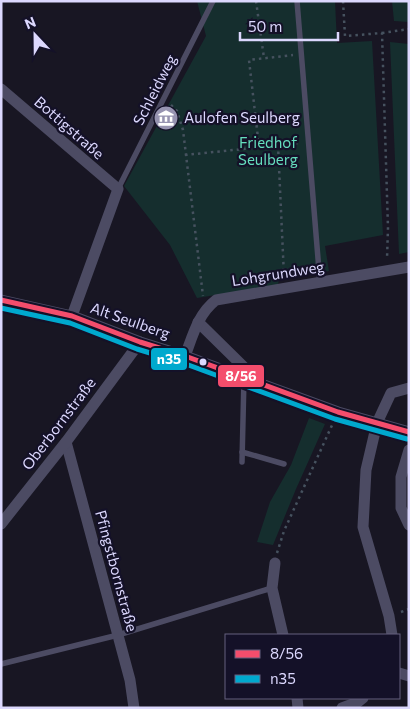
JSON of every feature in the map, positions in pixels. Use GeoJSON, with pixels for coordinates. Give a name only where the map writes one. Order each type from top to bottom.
{"type":"FeatureCollection","features":[{"type":"Feature","properties":{"kind":"street","name":"Bottigstraße"},"geometry":{"type":"LineString","coordinates":[[1,89],[118,189]]}},
{"type":"Feature","properties":{"kind":"street","name":"Alt Seulberg"},"geometry":{"type":"LineString","coordinates":[[72,316],[118,189]]}},
{"type":"Feature","properties":{"kind":"street","name":"Lohgrundweg"},"geometry":{"type":"LineString","coordinates":[[206,308],[216,300],[409,267]]}},
{"type":"Feature","properties":{"kind":"street","name":"Alt Seulberg"},"geometry":{"type":"LineString","coordinates":[[1,300],[72,316],[338,412],[409,432]]}},
{"type":"Feature","properties":{"kind":"street"},"geometry":{"type":"LineString","coordinates":[[185,356],[198,322],[206,308]]}},
{"type":"Feature","properties":{"kind":"street","name":"Alt Seulberg"},"geometry":{"type":"LineString","coordinates":[[198,322],[262,384]]}},
{"type":"Feature","properties":{"kind":"street","name":"Oberbornstraße"},"geometry":{"type":"LineString","coordinates":[[2,521],[66,442],[140,342]]}},
{"type":"Feature","properties":{"kind":"street"},"geometry":{"type":"LineString","coordinates":[[392,634],[389,616],[364,527],[366,470],[377,423],[391,393],[409,388]]}},
{"type":"Feature","properties":{"kind":"street","name":"Pfingstbornstraße"},"geometry":{"type":"LineString","coordinates":[[66,442],[130,680],[134,708]]}},
{"type":"Feature","properties":{"kind":"street"},"geometry":{"type":"LineString","coordinates":[[409,450],[401,477],[401,508],[409,525]]}},
{"type":"Feature","properties":{"kind":"street"},"geometry":{"type":"LineString","coordinates":[[275,563],[272,588],[283,634]]}},
{"type":"Feature","properties":{"kind":"street"},"geometry":{"type":"LineString","coordinates":[[342,708],[362,699]]}},
{"type":"Feature","properties":{"kind":"lane","name":"Schleidweg"},"geometry":{"type":"LineString","coordinates":[[118,189],[213,1]]}},
{"type":"Feature","properties":{"kind":"lane"},"geometry":{"type":"LineString","coordinates":[[297,1],[320,283]]}},
{"type":"Feature","properties":{"kind":"lane"},"geometry":{"type":"LineString","coordinates":[[242,462],[244,378]]}},
{"type":"Feature","properties":{"kind":"lane"},"geometry":{"type":"LineString","coordinates":[[242,452],[284,464]]}},
{"type":"Feature","properties":{"kind":"lane"},"geometry":{"type":"LineString","coordinates":[[1,664],[118,635],[272,588]]}},
{"type":"Feature","properties":{"kind":"path"},"geometry":{"type":"LineString","coordinates":[[256,1],[264,58]]}},
{"type":"Feature","properties":{"kind":"path"},"geometry":{"type":"LineString","coordinates":[[343,1],[345,36],[409,30]]}},
{"type":"Feature","properties":{"kind":"path"},"geometry":{"type":"LineString","coordinates":[[382,33],[388,228],[387,270]]}},
{"type":"Feature","properties":{"kind":"path"},"geometry":{"type":"LineString","coordinates":[[259,147],[249,60],[301,54]]}},
{"type":"Feature","properties":{"kind":"path"},"geometry":{"type":"LineString","coordinates":[[164,100],[176,112],[183,130],[203,297],[206,308]]}},
{"type":"Feature","properties":{"kind":"path"},"geometry":{"type":"LineString","coordinates":[[185,155],[308,142]]}},
{"type":"Feature","properties":{"kind":"path"},"geometry":{"type":"LineString","coordinates":[[278,145],[284,287]]}},
{"type":"Feature","properties":{"kind":"path"},"geometry":{"type":"LineString","coordinates":[[275,563],[284,531],[338,412]]}},
{"type":"Feature","properties":{"kind":"green space","name":"Friedhof Seulberg"},"geometry":{"type":"Polygon","coordinates":[[[197,1],[335,1],[337,43],[372,41],[383,235],[325,246],[329,271],[313,275],[312,269],[280,271],[278,285],[197,298],[170,245],[124,186],[206,36],[197,1]]]}},
{"type":"Feature","properties":{"kind":"green space"},"geometry":{"type":"Polygon","coordinates":[[[392,1],[409,1],[409,22],[394,21],[392,1]]]}},
{"type":"Feature","properties":{"kind":"green space"},"geometry":{"type":"Polygon","coordinates":[[[390,42],[409,44],[409,252],[399,254],[390,42]]]}},
{"type":"Feature","properties":{"kind":"green space"},"geometry":{"type":"Polygon","coordinates":[[[309,418],[325,424],[273,545],[257,542],[270,502],[291,465],[309,418]]]}},
{"type":"Feature","properties":{"kind":"transit line","name":"8/56"},"geometry":{"type":"LineString","coordinates":[[1,300],[72,316],[338,412],[409,432]]}},
{"type":"Feature","properties":{"kind":"transit line","name":"n35"},"geometry":{"type":"LineString","coordinates":[[1,308],[70,323],[137,349],[183,363],[335,419],[407,439]]}},
{"type":"Feature","properties":{"kind":"place","name":"Aulofen Seulberg"},"geometry":{"type":"Point","coordinates":[166,118]}}]}
